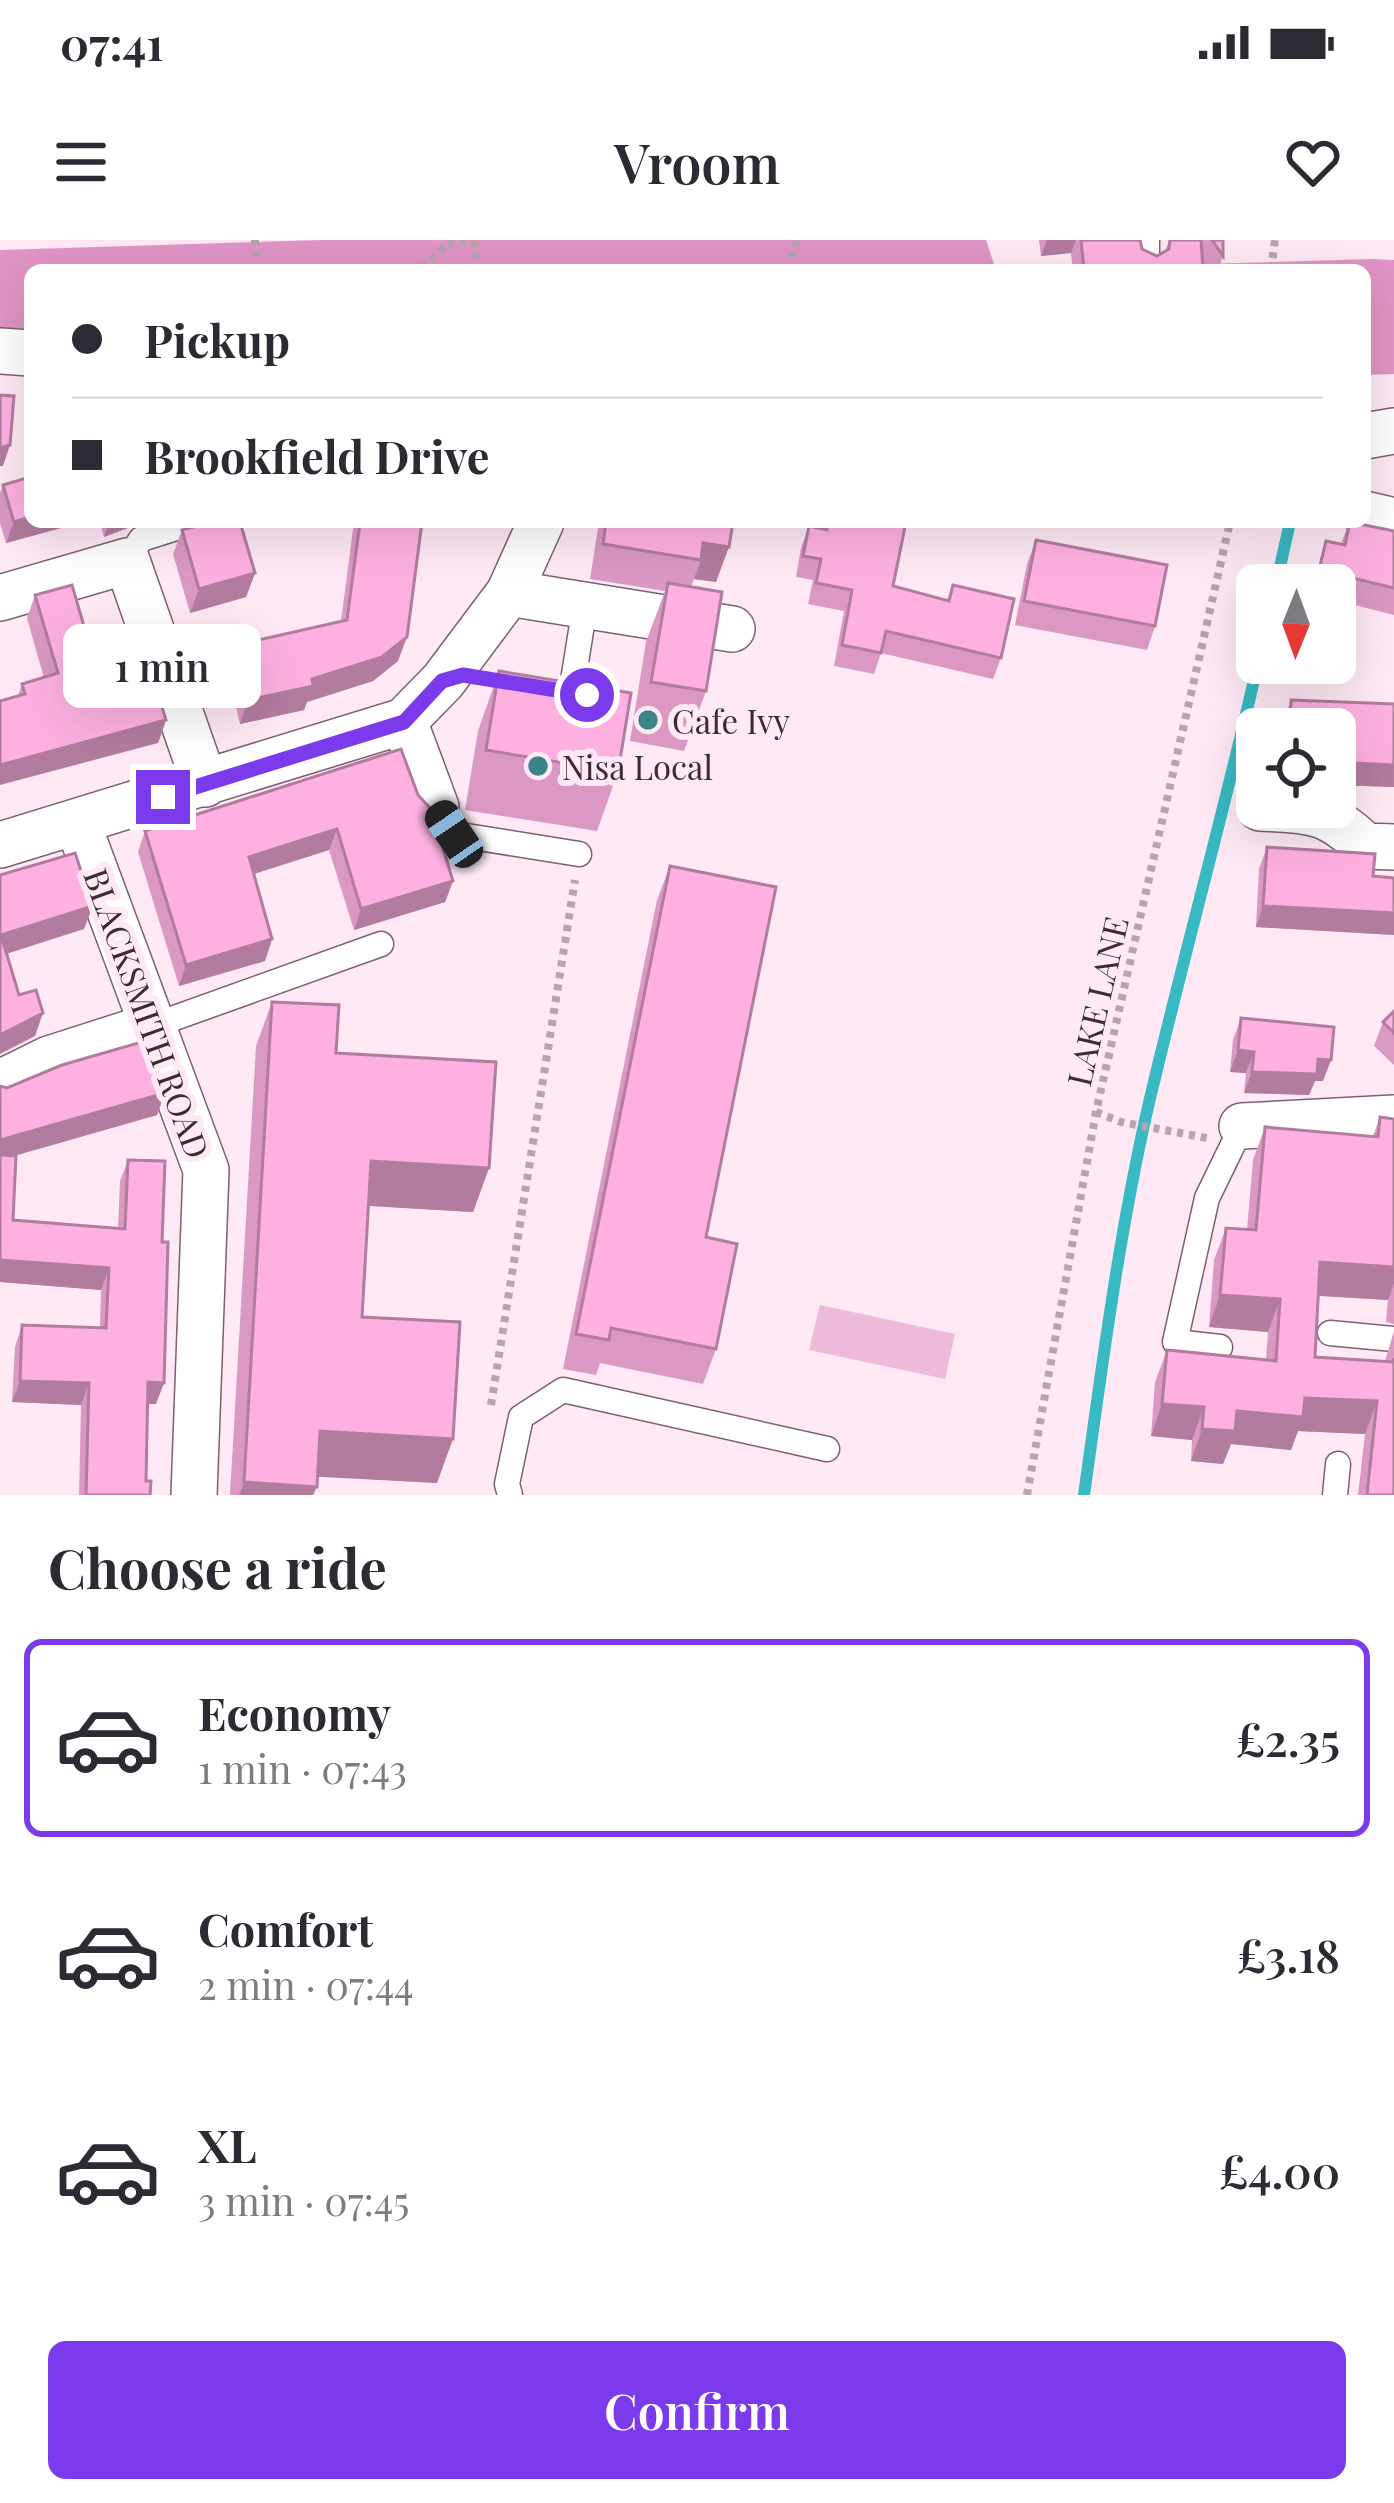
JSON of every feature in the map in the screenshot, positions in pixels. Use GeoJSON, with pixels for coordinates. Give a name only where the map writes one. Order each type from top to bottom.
{"type":"FeatureCollection","features":[{"type":"Feature","properties":{"kind":"street"},"geometry":{"type":"LineString","coordinates":[[0,845],[404,722],[509,593],[538,528]]}},
{"type":"Feature","properties":{"kind":"street"},"geometry":{"type":"LineString","coordinates":[[0,598],[127,561],[205,784]]}},
{"type":"Feature","properties":{"kind":"street"},"geometry":{"type":"LineString","coordinates":[[509,593],[732,628]]}},
{"type":"Feature","properties":{"kind":"street"},"geometry":{"type":"LineString","coordinates":[[442,681],[463,675],[548,689]]}},
{"type":"Feature","properties":{"kind":"street"},"geometry":{"type":"LineString","coordinates":[[404,722],[436,807]]}},
{"type":"Feature","properties":{"kind":"street","name":"BLACKSMITH ROAD"},"geometry":{"type":"LineString","coordinates":[[77,821],[206,1170],[194,1495]]}},
{"type":"Feature","properties":{"kind":"street"},"geometry":{"type":"LineString","coordinates":[[1346,828],[1365,846],[1394,847]]}},
{"type":"Feature","properties":{"kind":"street"},"geometry":{"type":"LineString","coordinates":[[0,1083],[49,1059],[155,1025]]}},
{"type":"Feature","properties":{"kind":"street"},"geometry":{"type":"LineString","coordinates":[[1225,1132],[1394,1118]]}},
{"type":"Feature","properties":{"kind":"lane"},"geometry":{"type":"LineString","coordinates":[[127,561],[141,539],[176,528]]}},
{"type":"Feature","properties":{"kind":"lane"},"geometry":{"type":"LineString","coordinates":[[548,689],[585,606]]}},
{"type":"Feature","properties":{"kind":"lane"},"geometry":{"type":"LineString","coordinates":[[436,807],[454,834],[579,854]]}},
{"type":"Feature","properties":{"kind":"lane"},"geometry":{"type":"LineString","coordinates":[[155,1025],[381,944]]}},
{"type":"Feature","properties":{"kind":"lane"},"geometry":{"type":"LineString","coordinates":[[1220,1347],[1174,1342],[1225,1132]]}},
{"type":"Feature","properties":{"kind":"lane"},"geometry":{"type":"LineString","coordinates":[[1330,1333],[1394,1340]]}},
{"type":"Feature","properties":{"kind":"lane"},"geometry":{"type":"LineString","coordinates":[[510,1495],[507,1484],[521,1417],[562,1390],[826,1449]]}},
{"type":"Feature","properties":{"kind":"lane"},"geometry":{"type":"LineString","coordinates":[[1335,1495],[1338,1464]]}},
{"type":"Feature","properties":{"kind":"path"},"geometry":{"type":"LineString","coordinates":[[427,264],[448,243],[474,240]]}},
{"type":"Feature","properties":{"kind":"path","name":"LAKE LANE"},"geometry":{"type":"LineString","coordinates":[[1027,1495],[1096,1112],[1229,528]]}},
{"type":"Feature","properties":{"kind":"path"},"geometry":{"type":"LineString","coordinates":[[487,1426],[579,854]]}},
{"type":"Feature","properties":{"kind":"path"},"geometry":{"type":"LineString","coordinates":[[1096,1112],[1121,1122],[1225,1132]]}},
{"type":"Feature","properties":{"kind":"shaded area"},"geometry":{"type":"Polygon","coordinates":[[[321,240],[986,240],[994,264],[24,264],[24,329],[0,328],[0,250],[321,240]]]}},
{"type":"Feature","properties":{"kind":"shaded area"},"geometry":{"type":"Polygon","coordinates":[[[1394,260],[1394,374],[1371,375],[1371,264],[1202,264],[1394,260]]]}},
{"type":"Feature","properties":{"kind":"shaded area"},"geometry":{"type":"Polygon","coordinates":[[[820,1305],[955,1334],[945,1379],[809,1350],[820,1305]]]}},
{"type":"Feature","properties":{"kind":"building"},"geometry":{"type":"Polygon","coordinates":[[[1081,240],[1140,240],[1142,249],[1157,256],[1169,249],[1170,240],[1201,240],[1203,264],[1083,264],[1081,240]]]}},
{"type":"Feature","properties":{"kind":"building"},"geometry":{"type":"Polygon","coordinates":[[[0,395],[14,396],[10,445],[0,448],[0,395]]]}},
{"type":"Feature","properties":{"kind":"building"},"geometry":{"type":"Polygon","coordinates":[[[24,479],[24,519],[14,522],[3,485],[24,479]]]}},
{"type":"Feature","properties":{"kind":"building"},"geometry":{"type":"Polygon","coordinates":[[[242,528],[255,573],[199,589],[182,530],[242,528]]]}},
{"type":"Feature","properties":{"kind":"building"},"geometry":{"type":"Polygon","coordinates":[[[359,528],[421,528],[407,637],[382,657],[312,679],[313,686],[248,700],[236,645],[347,620],[359,528]]]}},
{"type":"Feature","properties":{"kind":"building"},"geometry":{"type":"Polygon","coordinates":[[[605,528],[732,528],[729,547],[703,543],[701,560],[603,544],[605,528]]]}},
{"type":"Feature","properties":{"kind":"building"},"geometry":{"type":"Polygon","coordinates":[[[809,528],[905,528],[893,586],[949,601],[953,585],[1014,599],[1001,658],[886,631],[881,653],[842,645],[852,590],[816,583],[821,559],[803,556],[809,528]]]}},
{"type":"Feature","properties":{"kind":"building"},"geometry":{"type":"Polygon","coordinates":[[[1349,528],[1394,531],[1394,588],[1356,579],[1356,564],[1320,564],[1326,541],[1345,545],[1349,528]]]}},
{"type":"Feature","properties":{"kind":"building"},"geometry":{"type":"Polygon","coordinates":[[[1036,540],[1167,565],[1155,626],[1024,601],[1036,540]]]}},
{"type":"Feature","properties":{"kind":"building"},"geometry":{"type":"Polygon","coordinates":[[[668,583],[722,592],[706,691],[651,682],[668,583]]]}},
{"type":"Feature","properties":{"kind":"building"},"geometry":{"type":"Polygon","coordinates":[[[72,585],[95,664],[144,649],[166,720],[0,765],[0,701],[25,694],[22,684],[58,673],[35,595],[72,585]]]}},
{"type":"Feature","properties":{"kind":"building"},"geometry":{"type":"Polygon","coordinates":[[[499,671],[631,693],[618,772],[486,750],[499,671]]]}},
{"type":"Feature","properties":{"kind":"building"},"geometry":{"type":"Polygon","coordinates":[[[1291,700],[1394,704],[1394,765],[1356,763],[1356,708],[1291,708],[1291,700]]]}},
{"type":"Feature","properties":{"kind":"building"},"geometry":{"type":"Polygon","coordinates":[[[401,749],[418,795],[431,809],[453,881],[361,909],[337,829],[249,857],[272,939],[186,965],[145,831],[401,749]]]}},
{"type":"Feature","properties":{"kind":"building"},"geometry":{"type":"Polygon","coordinates":[[[1267,847],[1375,854],[1373,876],[1394,878],[1394,913],[1263,906],[1267,847]]]}},
{"type":"Feature","properties":{"kind":"building"},"geometry":{"type":"Polygon","coordinates":[[[75,853],[93,906],[1,935],[19,995],[36,990],[43,1013],[0,1035],[0,875],[75,853]]]}},
{"type":"Feature","properties":{"kind":"building"},"geometry":{"type":"Polygon","coordinates":[[[670,866],[776,887],[706,1237],[737,1244],[716,1349],[611,1328],[609,1340],[576,1334],[670,866]]]}},
{"type":"Feature","properties":{"kind":"building"},"geometry":{"type":"Polygon","coordinates":[[[272,1002],[339,1005],[336,1053],[496,1062],[489,1168],[371,1161],[362,1317],[460,1322],[453,1439],[320,1431],[317,1487],[244,1482],[272,1002]]]}},
{"type":"Feature","properties":{"kind":"building"},"geometry":{"type":"Polygon","coordinates":[[[1394,1011],[1394,1033],[1383,1022],[1394,1011]]]}},
{"type":"Feature","properties":{"kind":"building"},"geometry":{"type":"Polygon","coordinates":[[[1241,1018],[1334,1027],[1331,1060],[1318,1059],[1317,1074],[1252,1072],[1254,1052],[1238,1050],[1241,1018]]]}},
{"type":"Feature","properties":{"kind":"building"},"geometry":{"type":"Polygon","coordinates":[[[145,1041],[165,1093],[0,1140],[0,1086],[7,1088],[62,1065],[145,1041]]]}},
{"type":"Feature","properties":{"kind":"building"},"geometry":{"type":"Polygon","coordinates":[[[1380,1117],[1394,1119],[1394,1267],[1320,1262],[1315,1357],[1394,1362],[1394,1495],[1367,1495],[1377,1401],[1305,1398],[1303,1417],[1237,1411],[1235,1431],[1202,1429],[1204,1407],[1162,1404],[1167,1350],[1276,1361],[1280,1299],[1220,1295],[1226,1228],[1256,1230],[1265,1127],[1378,1137],[1380,1117]]]}},
{"type":"Feature","properties":{"kind":"building"},"geometry":{"type":"Polygon","coordinates":[[[0,1155],[16,1156],[13,1220],[125,1229],[128,1160],[165,1161],[164,1383],[148,1382],[146,1481],[151,1481],[150,1495],[86,1495],[89,1383],[20,1381],[22,1325],[106,1328],[109,1268],[0,1260],[0,1155]]]}},
{"type":"Feature","properties":{"kind":"waterway"},"geometry":{"type":"LineString","coordinates":[[1281,564],[1289,528]]}},
{"type":"Feature","properties":{"kind":"waterway"},"geometry":{"type":"LineString","coordinates":[[1084,1495],[1138,1155],[1253,684]]}},
{"type":"Feature","properties":{"kind":"place","name":"Cafe Ivy"},"geometry":{"type":"Point","coordinates":[648,720]}},
{"type":"Feature","properties":{"kind":"place","name":"Nisa Local"},"geometry":{"type":"Point","coordinates":[538,766]}},
{"type":"Feature","properties":{"kind":"route"},"geometry":{"type":"LineString","coordinates":[[163,797],[404,722],[442,681],[463,675],[587,695]]}}]}
